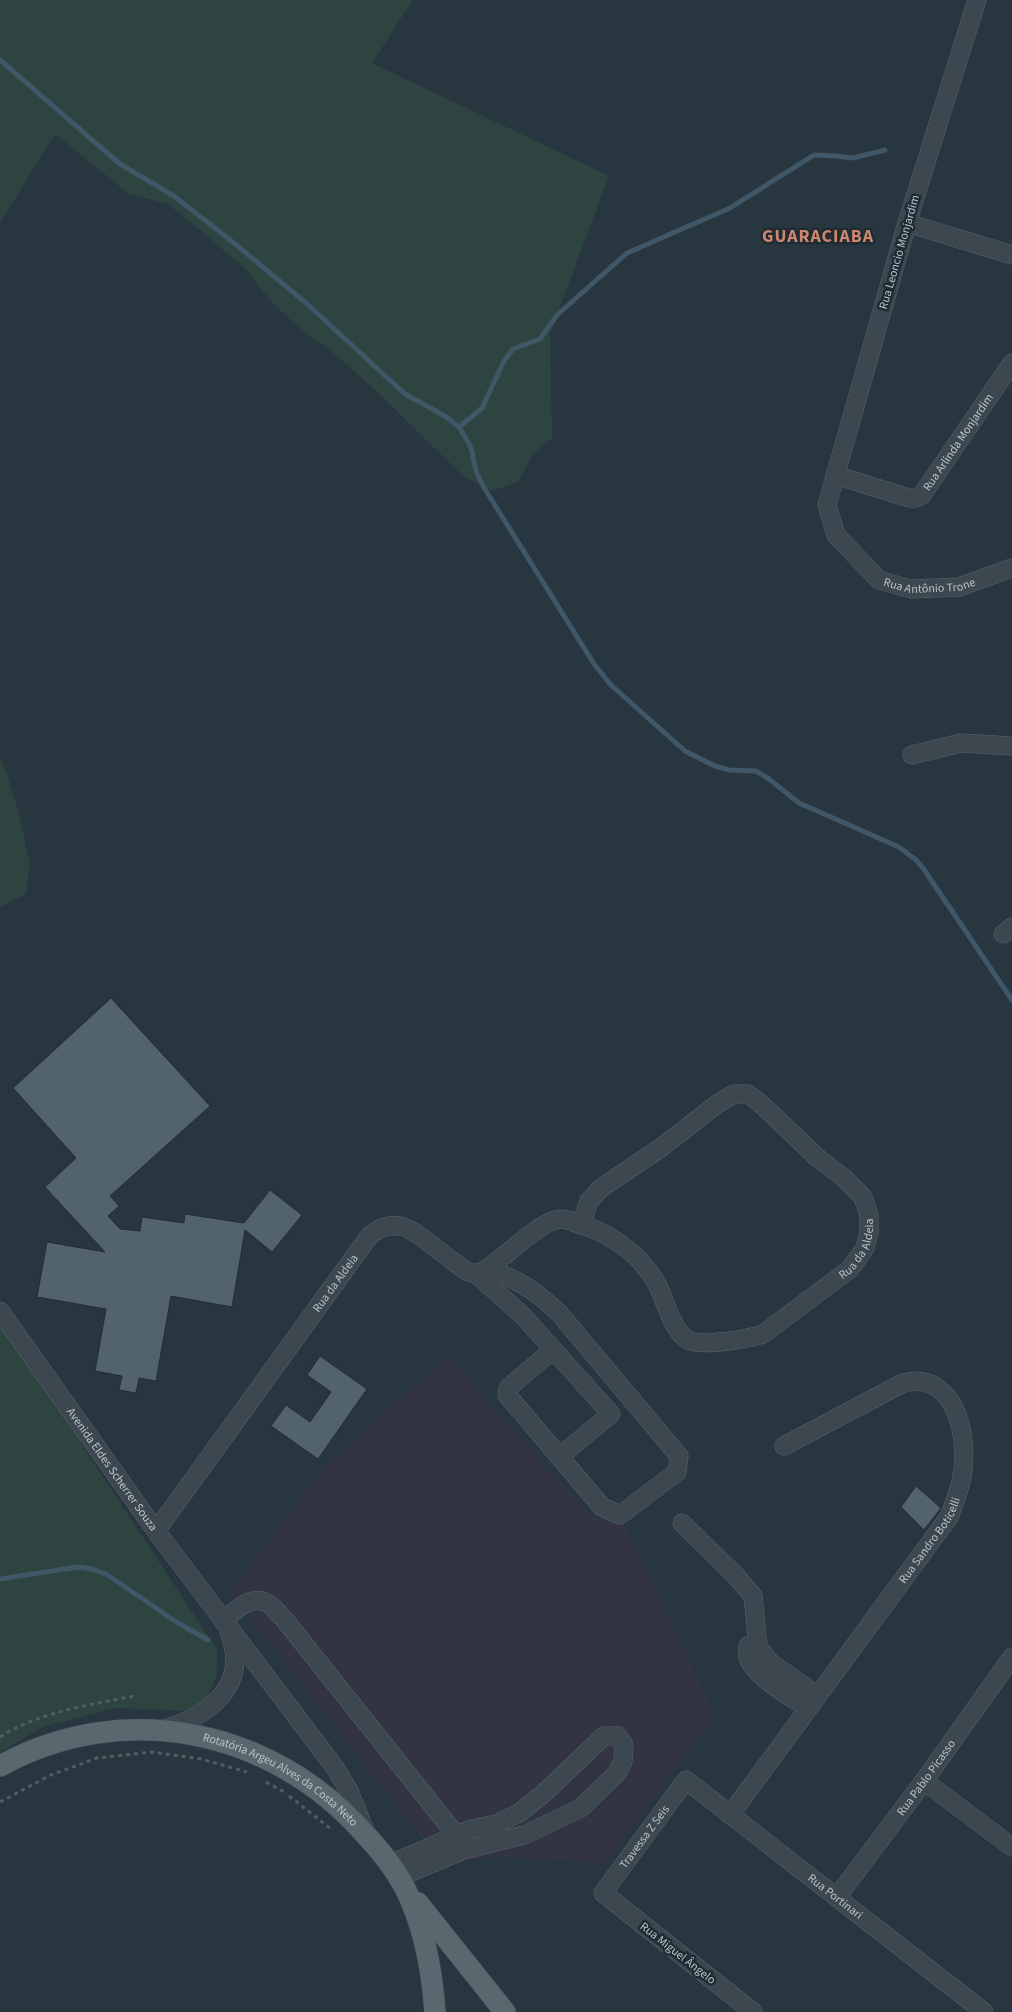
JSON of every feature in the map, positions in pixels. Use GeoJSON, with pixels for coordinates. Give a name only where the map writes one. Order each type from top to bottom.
{"type":"FeatureCollection","features":[{"type":"Feature","properties":{"kind":"main road","name":"Rotatória Argeu Alves da Costa Neto"},"geometry":{"type":"LineString","coordinates":[[0,1766],[35,1749],[84,1735],[110,1731],[161,1730],[209,1738],[254,1752],[276,1763],[317,1788],[353,1820],[398,1876],[419,1921],[431,1978],[435,2012]]}},
{"type":"Feature","properties":{"kind":"main road"},"geometry":{"type":"LineString","coordinates":[[398,1876],[505,2012]]}},
{"type":"Feature","properties":{"kind":"street","name":"Rua Leoncio Monjardim"},"geometry":{"type":"LineString","coordinates":[[826,505],[906,223],[977,0]]}},
{"type":"Feature","properties":{"kind":"street"},"geometry":{"type":"LineString","coordinates":[[906,223],[1012,255]]}},
{"type":"Feature","properties":{"kind":"street","name":"Rua Arlinda Monjardim"},"geometry":{"type":"LineString","coordinates":[[835,476],[909,498],[922,495],[1012,363]]}},
{"type":"Feature","properties":{"kind":"street","name":"Rua Antônio Trone"},"geometry":{"type":"LineString","coordinates":[[826,505],[836,535],[879,580],[910,588],[959,587],[1012,568]]}},
{"type":"Feature","properties":{"kind":"street"},"geometry":{"type":"LineString","coordinates":[[912,755],[961,743],[1012,746]]}},
{"type":"Feature","properties":{"kind":"street","name":"Rua da Aldeia"},"geometry":{"type":"LineString","coordinates":[[156,1531],[370,1235],[380,1227],[390,1225],[412,1230],[466,1271],[482,1271],[545,1224],[556,1219],[581,1225],[626,1247],[642,1262],[657,1284],[678,1331],[688,1340],[710,1342],[747,1339],[763,1334],[850,1269],[865,1248],[869,1232],[870,1215],[863,1197],[844,1178],[819,1160],[748,1094],[734,1094],[717,1104],[662,1147],[601,1188],[589,1201],[581,1225]]}},
{"type":"Feature","properties":{"kind":"street"},"geometry":{"type":"LineString","coordinates":[[482,1271],[511,1277],[536,1293],[559,1314],[679,1456],[677,1472],[620,1515],[602,1507],[508,1395],[508,1388],[553,1350]]}},
{"type":"Feature","properties":{"kind":"street"},"geometry":{"type":"LineString","coordinates":[[482,1271],[611,1414],[559,1457]]}},
{"type":"Feature","properties":{"kind":"street","name":"Avenida Eldes Scherrer Souza"},"geometry":{"type":"LineString","coordinates":[[0,1311],[156,1531],[336,1769],[349,1791],[368,1838]]}},
{"type":"Feature","properties":{"kind":"street","name":"Rua Sandro Boticelli"},"geometry":{"type":"LineString","coordinates":[[730,1815],[949,1517],[962,1476],[964,1439],[952,1401],[935,1386],[918,1381],[903,1383],[784,1446]]}},
{"type":"Feature","properties":{"kind":"street"},"geometry":{"type":"LineString","coordinates":[[682,1523],[736,1576],[753,1596],[758,1647],[771,1663],[813,1702]]}},
{"type":"Feature","properties":{"kind":"street"},"geometry":{"type":"LineString","coordinates":[[225,1623],[240,1606],[257,1600],[269,1604],[284,1619],[456,1835]]}},
{"type":"Feature","properties":{"kind":"street","name":"Avenida Eldes Scherrer Souza"},"geometry":{"type":"LineString","coordinates":[[161,1730],[200,1715],[217,1701],[227,1688],[233,1674],[234,1657],[231,1637],[225,1623]]}},
{"type":"Feature","properties":{"kind":"street"},"geometry":{"type":"LineString","coordinates":[[748,1646],[748,1658],[763,1677],[813,1702]]}},
{"type":"Feature","properties":{"kind":"street","name":"Rua Pablo Picasso"},"geometry":{"type":"LineString","coordinates":[[837,1897],[924,1781],[1012,1657]]}},
{"type":"Feature","properties":{"kind":"street"},"geometry":{"type":"LineString","coordinates":[[604,1736],[618,1736],[624,1745],[623,1761],[617,1773],[581,1808],[560,1820],[524,1835],[464,1850],[398,1876],[456,1835],[471,1828],[497,1824],[519,1813],[543,1794],[604,1736]]}},
{"type":"Feature","properties":{"kind":"street","name":"Rua Portinari"},"geometry":{"type":"LineString","coordinates":[[686,1780],[984,2012]]}},
{"type":"Feature","properties":{"kind":"street","name":"Travessa Z Seis"},"geometry":{"type":"LineString","coordinates":[[603,1893],[686,1780]]}},
{"type":"Feature","properties":{"kind":"street"},"geometry":{"type":"LineString","coordinates":[[924,1781],[1012,1847]]}},
{"type":"Feature","properties":{"kind":"street","name":"Rua Miguel Ângelo"},"geometry":{"type":"LineString","coordinates":[[603,1893],[753,2012]]}},
{"type":"Feature","properties":{"kind":"path"},"geometry":{"type":"LineString","coordinates":[[0,1737],[27,1723],[80,1707],[134,1696]]}},
{"type":"Feature","properties":{"kind":"path"},"geometry":{"type":"LineString","coordinates":[[0,1802],[51,1775],[97,1758],[152,1752],[201,1759],[252,1774]]}},
{"type":"Feature","properties":{"kind":"path"},"geometry":{"type":"LineString","coordinates":[[261,1779],[286,1793],[338,1835]]}},
{"type":"Feature","properties":{"kind":"shaded area"},"geometry":{"type":"Polygon","coordinates":[[[447,1356],[530,1450],[596,1519],[620,1515],[715,1715],[604,1864],[502,1856],[442,1864],[231,1593],[322,1469],[447,1356]]]}},
{"type":"Feature","properties":{"kind":"green space"},"geometry":{"type":"Polygon","coordinates":[[[0,0],[413,0],[372,63],[609,176],[550,334],[552,438],[532,456],[518,482],[492,491],[464,477],[373,388],[330,350],[302,331],[269,299],[246,269],[168,204],[129,194],[55,134],[0,223],[0,0]]]}},
{"type":"Feature","properties":{"kind":"green space"},"geometry":{"type":"Polygon","coordinates":[[[0,758],[18,810],[30,864],[26,894],[0,907],[0,758]]]}},
{"type":"Feature","properties":{"kind":"green space"},"geometry":{"type":"Polygon","coordinates":[[[0,1320],[217,1650],[217,1674],[202,1713],[114,1708],[43,1727],[0,1752],[0,1320]]]}},
{"type":"Feature","properties":{"kind":"building"},"geometry":{"type":"Polygon","coordinates":[[[111,998],[210,1106],[110,1196],[119,1206],[108,1216],[120,1229],[140,1231],[142,1217],[184,1223],[185,1214],[244,1223],[270,1190],[302,1215],[272,1252],[245,1230],[232,1307],[171,1296],[156,1381],[139,1378],[136,1393],[119,1390],[122,1376],[95,1371],[106,1309],[37,1297],[47,1242],[105,1252],[45,1187],[76,1158],[13,1088],[111,998]]]}},
{"type":"Feature","properties":{"kind":"building"},"geometry":{"type":"Polygon","coordinates":[[[320,1356],[367,1389],[318,1459],[271,1426],[286,1405],[310,1422],[331,1392],[307,1375],[320,1356]]]}},
{"type":"Feature","properties":{"kind":"building"},"geometry":{"type":"Polygon","coordinates":[[[916,1486],[941,1508],[924,1530],[901,1507],[916,1486]]]}},
{"type":"Feature","properties":{"kind":"waterway"},"geometry":{"type":"LineString","coordinates":[[0,60],[120,164],[174,196],[234,243],[306,303],[405,394],[445,416],[459,427],[471,447],[476,471],[483,486],[594,664],[611,685],[685,751],[715,766],[729,770],[756,771],[799,803],[899,847],[916,860],[1012,1000]]}},
{"type":"Feature","properties":{"kind":"waterway"},"geometry":{"type":"LineString","coordinates":[[459,427],[482,408],[504,361],[513,349],[540,339],[557,315],[627,253],[730,208],[814,155],[853,158],[885,150]]}},
{"type":"Feature","properties":{"kind":"waterway"},"geometry":{"type":"LineString","coordinates":[[0,1579],[78,1567],[92,1569],[106,1574],[178,1623],[208,1640]]}},
{"type":"Feature","properties":{"kind":"district","name":"GUARACIABA"},"geometry":{"type":"Point","coordinates":[818,236]}}]}
